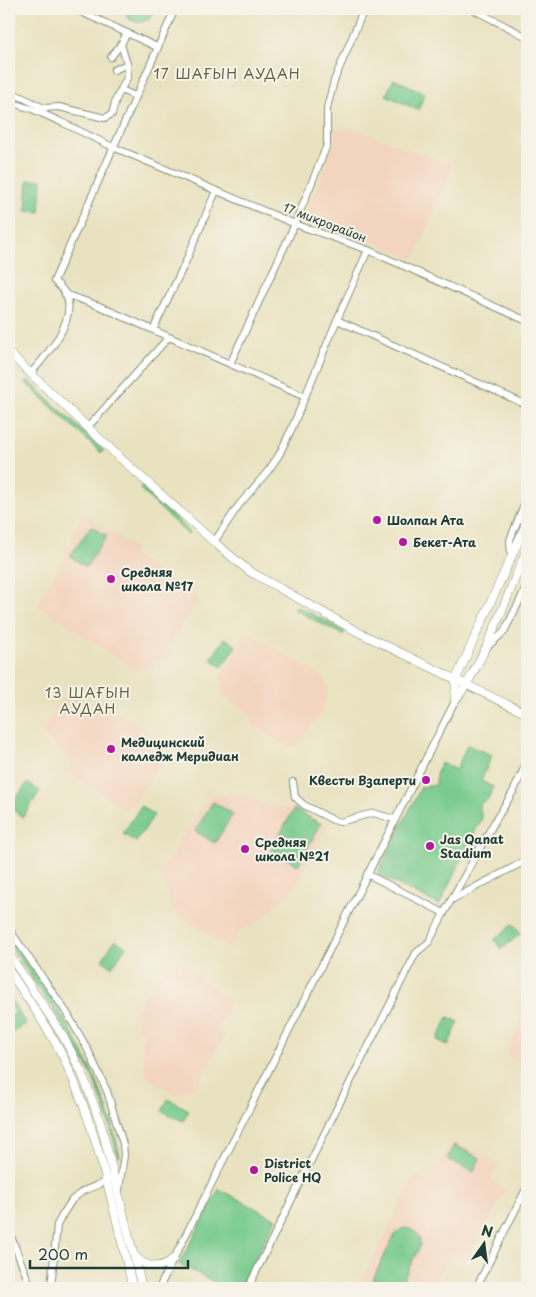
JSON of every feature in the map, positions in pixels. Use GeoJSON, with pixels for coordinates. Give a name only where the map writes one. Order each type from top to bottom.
{"type":"FeatureCollection","features":[{"type":"Feature","properties":{"kind":"main road"},"geometry":{"type":"LineString","coordinates":[[9,352],[87,428],[249,571],[358,632],[527,714]]}},
{"type":"Feature","properties":{"kind":"main road"},"geometry":{"type":"LineString","coordinates":[[455,701],[456,679],[527,522]]}},
{"type":"Feature","properties":{"kind":"main road"},"geometry":{"type":"LineString","coordinates":[[455,701],[467,684],[484,650],[527,550]]}},
{"type":"Feature","properties":{"kind":"main road"},"geometry":{"type":"LineString","coordinates":[[9,954],[63,1036],[82,1073],[100,1121],[142,1288]]}},
{"type":"Feature","properties":{"kind":"main road"},"geometry":{"type":"LineString","coordinates":[[9,970],[65,1060],[90,1123],[133,1288]]}},
{"type":"Feature","properties":{"kind":"main road"},"geometry":{"type":"LineString","coordinates":[[135,1256],[143,1264],[152,1267],[162,1266],[173,1259]]}},
{"type":"Feature","properties":{"kind":"street"},"geometry":{"type":"LineString","coordinates":[[75,9],[157,47]]}},
{"type":"Feature","properties":{"kind":"street"},"geometry":{"type":"LineString","coordinates":[[175,9],[54,281],[65,294],[153,330],[305,397]]}},
{"type":"Feature","properties":{"kind":"street"},"geometry":{"type":"LineString","coordinates":[[230,364],[295,224],[327,145],[327,108],[334,81],[364,9]]}},
{"type":"Feature","properties":{"kind":"street"},"geometry":{"type":"LineString","coordinates":[[472,9],[527,38]]}},
{"type":"Feature","properties":{"kind":"street"},"geometry":{"type":"LineString","coordinates":[[111,57],[127,33]]}},
{"type":"Feature","properties":{"kind":"street"},"geometry":{"type":"LineString","coordinates":[[9,92],[44,108],[59,107],[105,118],[112,114],[116,99],[128,76],[127,64],[121,44]]}},
{"type":"Feature","properties":{"kind":"street"},"geometry":{"type":"LineString","coordinates":[[114,70],[127,64]]}},
{"type":"Feature","properties":{"kind":"street"},"geometry":{"type":"LineString","coordinates":[[120,90],[135,96]]}},
{"type":"Feature","properties":{"kind":"street","name":"17 микрорайон"},"geometry":{"type":"LineString","coordinates":[[9,102],[32,109],[113,147],[295,224],[368,250],[527,321]]}},
{"type":"Feature","properties":{"kind":"street"},"geometry":{"type":"LineString","coordinates":[[153,330],[186,261],[216,190]]}},
{"type":"Feature","properties":{"kind":"street"},"geometry":{"type":"LineString","coordinates":[[214,542],[239,505],[279,455],[368,250]]}},
{"type":"Feature","properties":{"kind":"street"},"geometry":{"type":"LineString","coordinates":[[30,373],[45,357],[61,333],[68,312],[65,294]]}},
{"type":"Feature","properties":{"kind":"street"},"geometry":{"type":"LineString","coordinates":[[337,320],[527,405]]}},
{"type":"Feature","properties":{"kind":"street"},"geometry":{"type":"LineString","coordinates":[[87,428],[168,338]]}},
{"type":"Feature","properties":{"kind":"street"},"geometry":{"type":"LineString","coordinates":[[511,558],[510,540],[527,497]]}},
{"type":"Feature","properties":{"kind":"street"},"geometry":{"type":"LineString","coordinates":[[484,650],[504,632],[527,586]]}},
{"type":"Feature","properties":{"kind":"street"},"geometry":{"type":"LineString","coordinates":[[159,1288],[455,701]]}},
{"type":"Feature","properties":{"kind":"street"},"geometry":{"type":"LineString","coordinates":[[248,1288],[416,953],[429,942],[495,821],[513,792],[527,762]]}},
{"type":"Feature","properties":{"kind":"street"},"geometry":{"type":"LineString","coordinates":[[293,782],[295,797],[304,805],[333,820],[340,822],[373,813],[394,819]]}},
{"type":"Feature","properties":{"kind":"street"},"geometry":{"type":"LineString","coordinates":[[452,899],[527,860]]}},
{"type":"Feature","properties":{"kind":"street"},"geometry":{"type":"LineString","coordinates":[[367,874],[444,913]]}},
{"type":"Feature","properties":{"kind":"street"},"geometry":{"type":"LineString","coordinates":[[9,929],[67,1013],[88,1050],[107,1091],[124,1155],[118,1191]]}},
{"type":"Feature","properties":{"kind":"street"},"geometry":{"type":"LineString","coordinates":[[51,1288],[57,1226],[63,1214],[72,1200],[83,1191],[106,1180],[115,1178]]}},
{"type":"Feature","properties":{"kind":"street"},"geometry":{"type":"LineString","coordinates":[[476,1288],[527,1187]]}},
{"type":"Feature","properties":{"kind":"street"},"geometry":{"type":"LineString","coordinates":[[9,1231],[31,1288]]}},
{"type":"Feature","properties":{"kind":"shaded area"},"geometry":{"type":"Polygon","coordinates":[[[350,127],[451,165],[452,169],[414,260],[368,239],[307,217],[334,144],[334,128],[341,131],[350,127]]]}},
{"type":"Feature","properties":{"kind":"shaded area","name":"Средняя школа №17"},"geometry":{"type":"Polygon","coordinates":[[[82,513],[136,549],[133,555],[194,594],[198,601],[154,668],[135,670],[36,604],[62,565],[82,513]]]}},
{"type":"Feature","properties":{"kind":"shaded area"},"geometry":{"type":"Polygon","coordinates":[[[251,634],[324,677],[328,692],[320,714],[297,746],[288,748],[253,725],[251,714],[222,696],[221,674],[244,639],[251,634]]]}},
{"type":"Feature","properties":{"kind":"shaded area","name":"Медицинский колледж Меридиан"},"geometry":{"type":"Polygon","coordinates":[[[79,698],[103,716],[121,714],[162,741],[166,757],[132,806],[123,808],[67,772],[72,763],[43,732],[61,699],[79,698]]]}},
{"type":"Feature","properties":{"kind":"shaded area","name":"Средняя школа №21"},"geometry":{"type":"Polygon","coordinates":[[[245,793],[273,808],[295,808],[328,826],[290,894],[251,927],[241,928],[229,949],[173,911],[160,872],[197,814],[212,796],[245,793]]]}},
{"type":"Feature","properties":{"kind":"shaded area"},"geometry":{"type":"Polygon","coordinates":[[[171,960],[187,966],[229,1001],[217,1031],[225,1035],[197,1087],[176,1094],[146,1077],[141,1042],[145,1034],[138,1031],[134,1012],[171,960]]]}},
{"type":"Feature","properties":{"kind":"shaded area"},"geometry":{"type":"Polygon","coordinates":[[[527,1008],[527,1065],[506,1055],[527,1008]]]}},
{"type":"Feature","properties":{"kind":"shaded area"},"geometry":{"type":"Polygon","coordinates":[[[452,1139],[499,1164],[490,1180],[505,1190],[469,1260],[449,1252],[432,1288],[358,1288],[415,1175],[430,1182],[452,1139]]]}},
{"type":"Feature","properties":{"kind":"green space"},"geometry":{"type":"Polygon","coordinates":[[[123,9],[155,9],[149,19],[139,23],[129,19],[123,9]]]}},
{"type":"Feature","properties":{"kind":"green space"},"geometry":{"type":"Polygon","coordinates":[[[394,79],[425,93],[418,110],[386,95],[394,79]]]}},
{"type":"Feature","properties":{"kind":"green space"},"geometry":{"type":"Polygon","coordinates":[[[28,180],[42,180],[40,212],[26,211],[28,180]]]}},
{"type":"Feature","properties":{"kind":"green space"},"geometry":{"type":"Polygon","coordinates":[[[28,380],[104,451],[101,453],[26,383],[28,380]]]}},
{"type":"Feature","properties":{"kind":"green space"},"geometry":{"type":"Polygon","coordinates":[[[142,485],[190,532],[187,534],[140,489],[142,485]]]}},
{"type":"Feature","properties":{"kind":"green space"},"geometry":{"type":"Polygon","coordinates":[[[91,526],[107,536],[86,567],[70,556],[91,526]]]}},
{"type":"Feature","properties":{"kind":"green space"},"geometry":{"type":"Polygon","coordinates":[[[297,606],[345,631],[343,635],[295,610],[297,606]]]}},
{"type":"Feature","properties":{"kind":"green space"},"geometry":{"type":"Polygon","coordinates":[[[225,638],[236,646],[222,667],[211,659],[225,638]]]}},
{"type":"Feature","properties":{"kind":"green space","name":"Jas Qanat Stadium"},"geometry":{"type":"Polygon","coordinates":[[[467,745],[492,755],[481,781],[493,787],[488,799],[479,804],[482,818],[439,905],[377,874],[421,787],[436,785],[436,775],[441,763],[456,770],[467,745]]]}},
{"type":"Feature","properties":{"kind":"green space"},"geometry":{"type":"Polygon","coordinates":[[[27,783],[40,791],[23,817],[10,808],[27,783]]]}},
{"type":"Feature","properties":{"kind":"green space"},"geometry":{"type":"Polygon","coordinates":[[[213,802],[233,814],[215,843],[195,831],[213,802]]]}},
{"type":"Feature","properties":{"kind":"green space"},"geometry":{"type":"Polygon","coordinates":[[[141,806],[154,815],[136,842],[123,834],[141,806]]]}},
{"type":"Feature","properties":{"kind":"green space"},"geometry":{"type":"Polygon","coordinates":[[[294,809],[321,824],[298,865],[271,850],[294,809]]]}},
{"type":"Feature","properties":{"kind":"green space"},"geometry":{"type":"Polygon","coordinates":[[[513,924],[521,933],[502,949],[494,940],[513,924]]]}},
{"type":"Feature","properties":{"kind":"green space"},"geometry":{"type":"Polygon","coordinates":[[[115,940],[126,947],[112,967],[102,960],[115,940]]]}},
{"type":"Feature","properties":{"kind":"green space"},"geometry":{"type":"Polygon","coordinates":[[[13,942],[55,1001],[53,1005],[50,1005],[10,945],[13,942]]]}},
{"type":"Feature","properties":{"kind":"green space"},"geometry":{"type":"Polygon","coordinates":[[[9,996],[26,1024],[13,1032],[9,1032],[9,1015],[10,1017],[11,1015],[16,1015],[9,1002],[9,996]]]}},
{"type":"Feature","properties":{"kind":"green space"},"geometry":{"type":"Polygon","coordinates":[[[56,1005],[87,1060],[103,1096],[120,1157],[118,1156],[109,1122],[93,1078],[52,1008],[56,1005]]]}},
{"type":"Feature","properties":{"kind":"green space"},"geometry":{"type":"Polygon","coordinates":[[[448,1017],[459,1022],[448,1045],[437,1040],[448,1017]]]}},
{"type":"Feature","properties":{"kind":"green space"},"geometry":{"type":"Polygon","coordinates":[[[168,1099],[189,1110],[183,1121],[162,1111],[168,1099]]]}},
{"type":"Feature","properties":{"kind":"green space"},"geometry":{"type":"Polygon","coordinates":[[[454,1145],[480,1158],[474,1172],[447,1159],[454,1145]]]}},
{"type":"Feature","properties":{"kind":"green space"},"geometry":{"type":"Polygon","coordinates":[[[219,1189],[276,1219],[240,1288],[226,1288],[179,1264],[219,1189]]]}},
{"type":"Feature","properties":{"kind":"green space"},"geometry":{"type":"Polygon","coordinates":[[[406,1228],[413,1230],[417,1234],[420,1239],[420,1246],[399,1288],[374,1288],[373,1279],[395,1234],[406,1228]]]}},
{"type":"Feature","properties":{"kind":"place","name":"Шолпан Ата"},"geometry":{"type":"Point","coordinates":[377,520]}},
{"type":"Feature","properties":{"kind":"place","name":"Бекет-Ата"},"geometry":{"type":"Point","coordinates":[403,542]}},
{"type":"Feature","properties":{"kind":"place","name":"Средняя школа №17"},"geometry":{"type":"Point","coordinates":[111,579]}},
{"type":"Feature","properties":{"kind":"place","name":"Медицинский колледж Меридиан"},"geometry":{"type":"Point","coordinates":[111,749]}},
{"type":"Feature","properties":{"kind":"place","name":"Квесты Взаперти"},"geometry":{"type":"Point","coordinates":[426,780]}},
{"type":"Feature","properties":{"kind":"place","name":"Jas Qanat Stadium"},"geometry":{"type":"Point","coordinates":[430,846]}},
{"type":"Feature","properties":{"kind":"place","name":"Средняя школа №21"},"geometry":{"type":"Point","coordinates":[245,849]}},
{"type":"Feature","properties":{"kind":"place","name":"District Police HQ"},"geometry":{"type":"Point","coordinates":[254,1170]}},
{"type":"Feature","properties":{"kind":"district","name":"17 ШАҒЫН АУДАН"},"geometry":{"type":"Point","coordinates":[227,73]}},
{"type":"Feature","properties":{"kind":"district","name":"13 ШАҒЫН АУДАН"},"geometry":{"type":"Point","coordinates":[88,700]}}]}
